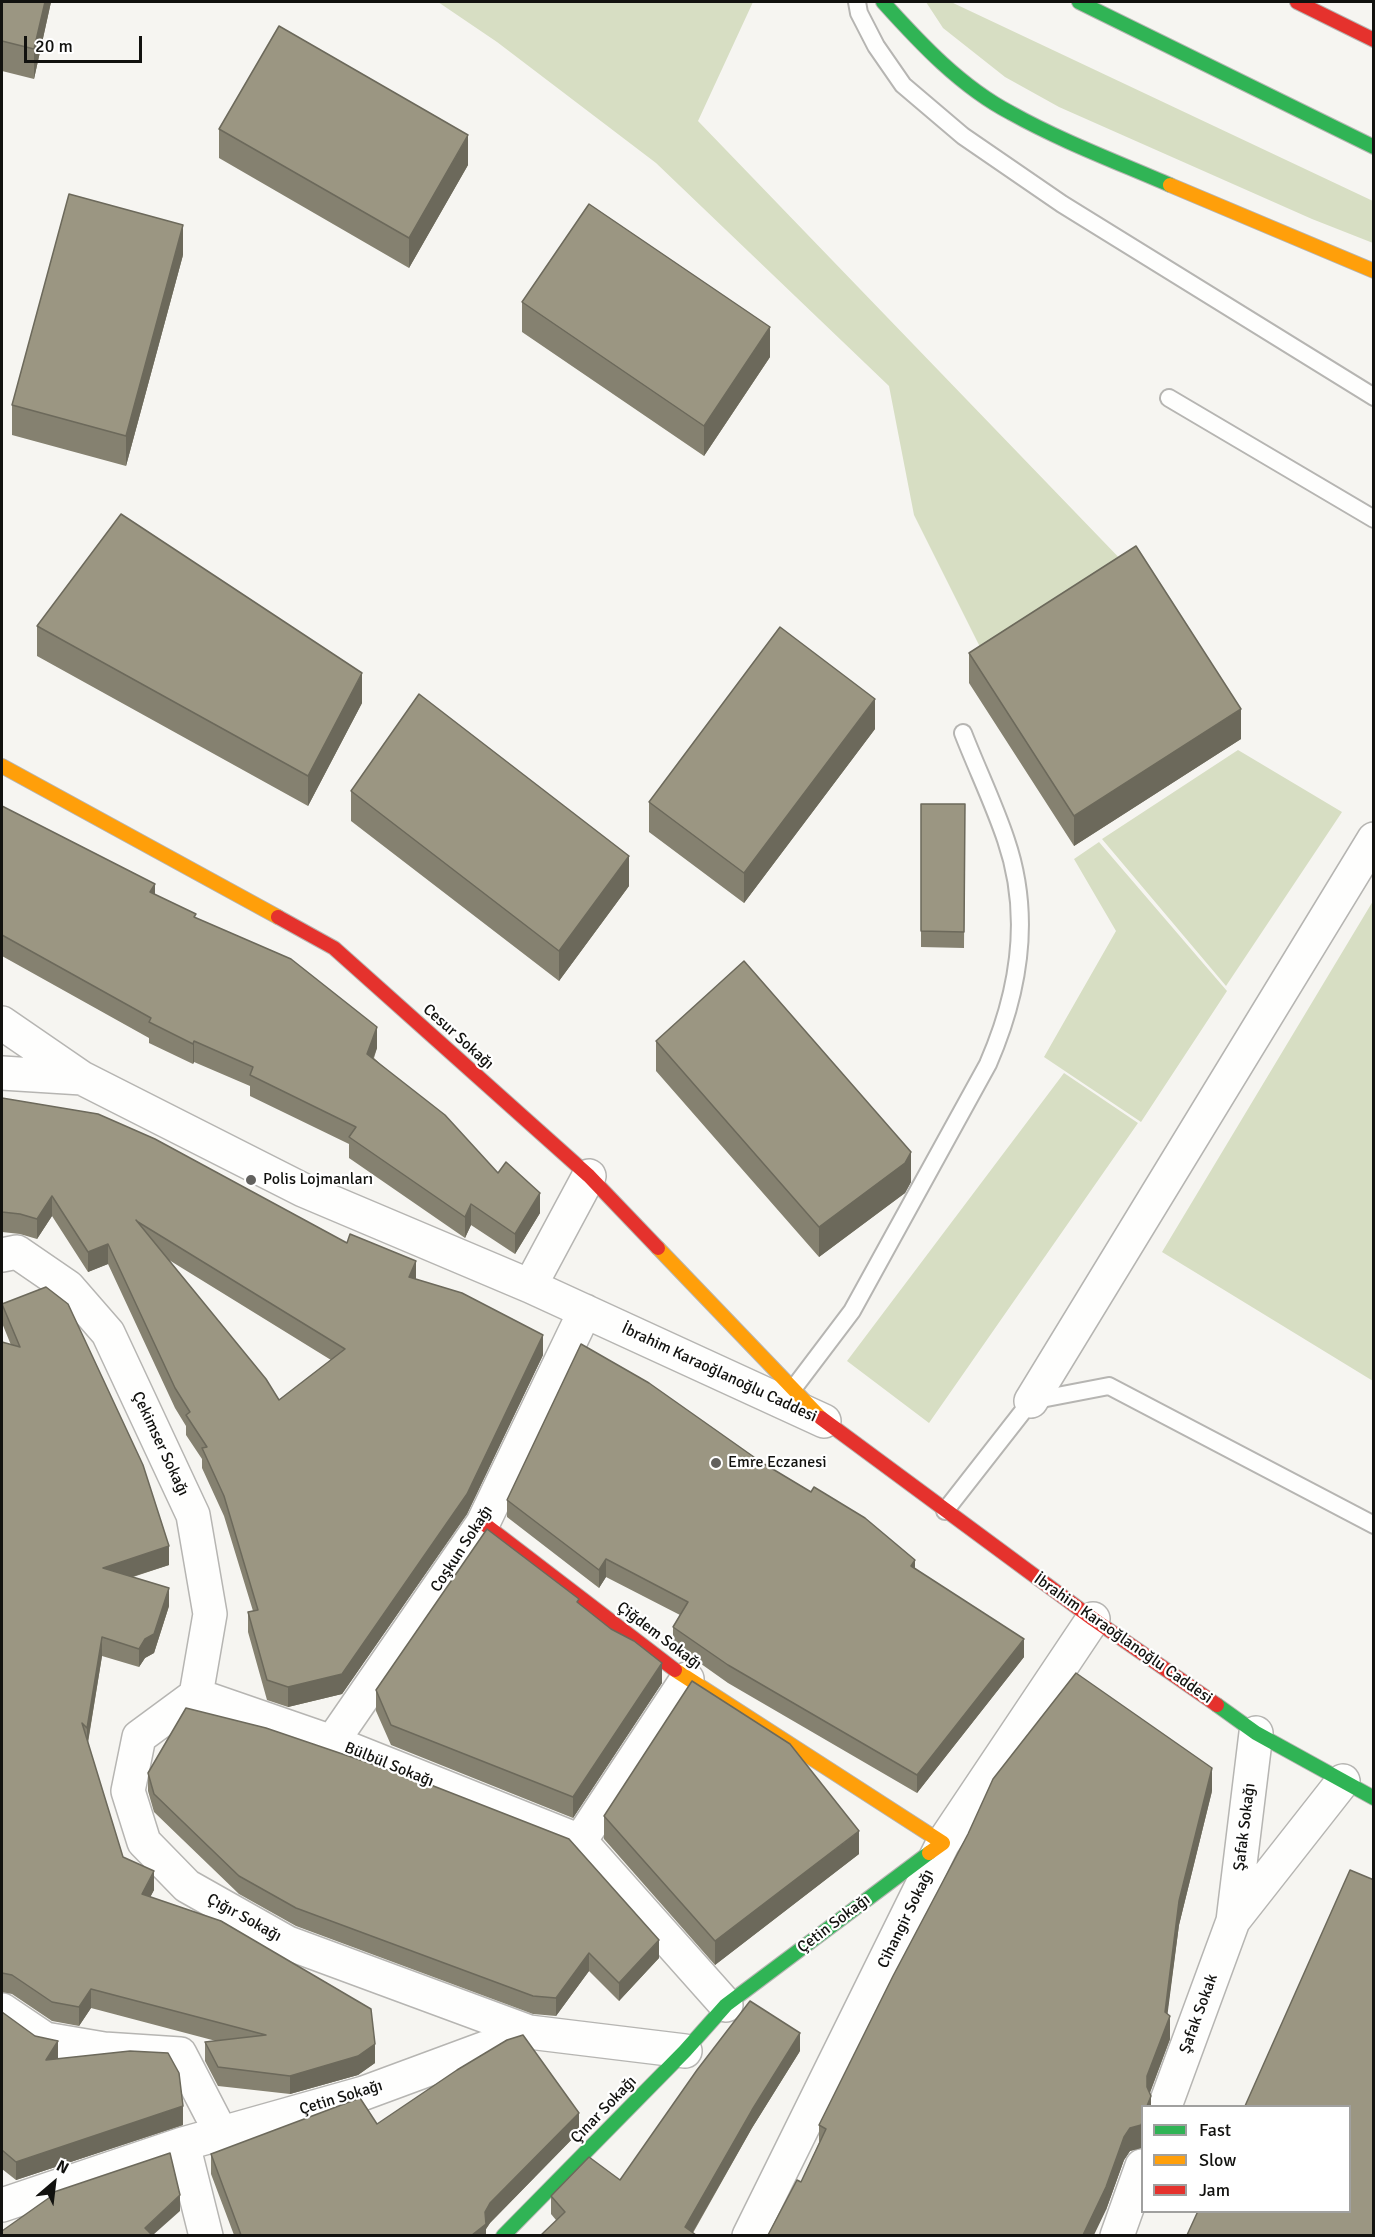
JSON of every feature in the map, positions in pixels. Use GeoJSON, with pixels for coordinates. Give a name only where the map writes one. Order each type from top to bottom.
{"type":"FeatureCollection","features":[{"type":"Feature","properties":{"kind":"main road"},"geometry":{"type":"LineString","coordinates":[[883,2],[915,38],[970,86],[1010,113],[1171,186],[1374,271]]}},
{"type":"Feature","properties":{"kind":"main road"},"geometry":{"type":"LineString","coordinates":[[1079,2],[1374,147]]}},
{"type":"Feature","properties":{"kind":"main road"},"geometry":{"type":"LineString","coordinates":[[1297,2],[1374,40]]}},
{"type":"Feature","properties":{"kind":"main road","name":"Cesur Sokağı"},"geometry":{"type":"LineString","coordinates":[[2,766],[334,948],[589,1176],[824,1422]]}},
{"type":"Feature","properties":{"kind":"main road","name":"İbrahim Karaoğlanoğlu Caddesi"},"geometry":{"type":"LineString","coordinates":[[824,1422],[1093,1619],[1256,1733],[1374,1798]]}},
{"type":"Feature","properties":{"kind":"main road","name":"Çiğdem Sokağı"},"geometry":{"type":"LineString","coordinates":[[483,1523],[687,1679],[943,1843]]}},
{"type":"Feature","properties":{"kind":"main road","name":"Çetin Sokağı"},"geometry":{"type":"LineString","coordinates":[[726,2005],[943,1843]]}},
{"type":"Feature","properties":{"kind":"main road","name":"Çınar Sokağı"},"geometry":{"type":"LineString","coordinates":[[504,2235],[685,2051],[726,2005]]}},
{"type":"Feature","properties":{"kind":"street"},"geometry":{"type":"LineString","coordinates":[[1031,1401],[1374,839]]}},
{"type":"Feature","properties":{"kind":"street"},"geometry":{"type":"LineString","coordinates":[[2,1023],[82,1078]]}},
{"type":"Feature","properties":{"kind":"street","name":"İbrahim Karaoğlanoğlu Caddesi"},"geometry":{"type":"LineString","coordinates":[[2,1073],[82,1078],[303,1190],[530,1286],[824,1422]]}},
{"type":"Feature","properties":{"kind":"street"},"geometry":{"type":"LineString","coordinates":[[530,1286],[589,1176]]}},
{"type":"Feature","properties":{"kind":"street","name":"Çekimser Sokağı"},"geometry":{"type":"LineString","coordinates":[[2,1256],[17,1251],[68,1287],[108,1333],[193,1515],[210,1614],[196,1695]]}},
{"type":"Feature","properties":{"kind":"street","name":"Coşkun Sokağı"},"geometry":{"type":"LineString","coordinates":[[332,1742],[483,1523],[585,1311]]}},
{"type":"Feature","properties":{"kind":"street","name":"Cihangir Sokağı"},"geometry":{"type":"LineString","coordinates":[[749,2235],[943,1843],[1093,1619]]}},
{"type":"Feature","properties":{"kind":"street"},"geometry":{"type":"LineString","coordinates":[[580,1841],[687,1679]]}},
{"type":"Feature","properties":{"kind":"street","name":"Bülbül Sokağı"},"geometry":{"type":"LineString","coordinates":[[196,1695],[332,1742],[580,1841],[726,2005]]}},
{"type":"Feature","properties":{"kind":"street","name":"Çığır Sokağı"},"geometry":{"type":"LineString","coordinates":[[196,1695],[139,1737],[128,1791],[144,1842],[187,1886],[288,1943],[529,2032]]}},
{"type":"Feature","properties":{"kind":"street","name":"Şafak Sokağı"},"geometry":{"type":"LineString","coordinates":[[1233,1921],[1256,1733]]}},
{"type":"Feature","properties":{"kind":"street"},"geometry":{"type":"LineString","coordinates":[[1233,1921],[1343,1781]]}},
{"type":"Feature","properties":{"kind":"street","name":"Şafak Sokak"},"geometry":{"type":"LineString","coordinates":[[1165,2105],[1233,1921]]}},
{"type":"Feature","properties":{"kind":"street"},"geometry":{"type":"LineString","coordinates":[[2,2010],[45,2039],[104,2049],[180,2054],[221,2133]]}},
{"type":"Feature","properties":{"kind":"street","name":"Çetin Sokağı"},"geometry":{"type":"LineString","coordinates":[[2,2205],[183,2144],[364,2093],[529,2032],[685,2051]]}},
{"type":"Feature","properties":{"kind":"street"},"geometry":{"type":"LineString","coordinates":[[183,2144],[206,2235]]}},
{"type":"Feature","properties":{"kind":"street"},"geometry":{"type":"LineString","coordinates":[[1117,2235],[1141,2171]]}},
{"type":"Feature","properties":{"kind":"lane"},"geometry":{"type":"LineString","coordinates":[[857,2],[859,13],[876,45],[903,85],[963,135],[1062,204],[1374,397]]}},
{"type":"Feature","properties":{"kind":"lane"},"geometry":{"type":"LineString","coordinates":[[1169,398],[1374,519]]}},
{"type":"Feature","properties":{"kind":"lane"},"geometry":{"type":"LineString","coordinates":[[793,1389],[852,1311],[988,1064],[1004,1027],[1015,988],[1020,947],[1015,875],[1006,841],[963,733]]}},
{"type":"Feature","properties":{"kind":"lane"},"geometry":{"type":"LineString","coordinates":[[945,1511],[1031,1401],[1109,1386],[1374,1525]]}},
{"type":"Feature","properties":{"kind":"green space"},"geometry":{"type":"Polygon","coordinates":[[[438,2],[753,2],[698,121],[1128,567],[985,657],[914,515],[889,386],[656,163],[497,42],[438,2]]]}},
{"type":"Feature","properties":{"kind":"green space"},"geometry":{"type":"Polygon","coordinates":[[[926,2],[951,2],[1373,201],[1373,243],[1312,219],[1059,107],[1005,77],[943,28],[926,2]]]}},
{"type":"Feature","properties":{"kind":"green space"},"geometry":{"type":"Polygon","coordinates":[[[1238,750],[1342,812],[1226,986],[1102,839],[1238,750]]]}},
{"type":"Feature","properties":{"kind":"green space"},"geometry":{"type":"Polygon","coordinates":[[[1099,842],[1227,991],[1141,1122],[1044,1057],[1116,931],[1074,859],[1099,842]]]}},
{"type":"Feature","properties":{"kind":"green space"},"geometry":{"type":"Polygon","coordinates":[[[1373,901],[1373,1381],[1162,1252],[1373,901]]]}},
{"type":"Feature","properties":{"kind":"green space"},"geometry":{"type":"Polygon","coordinates":[[[1064,1073],[1138,1123],[929,1423],[847,1361],[1064,1073]]]}},
{"type":"Feature","properties":{"kind":"building"},"geometry":{"type":"Polygon","coordinates":[[[2,2],[45,2],[34,49],[2,41],[2,2]]]}},
{"type":"Feature","properties":{"kind":"building"},"geometry":{"type":"Polygon","coordinates":[[[279,26],[468,135],[409,238],[219,129],[279,26]]]}},
{"type":"Feature","properties":{"kind":"building"},"geometry":{"type":"Polygon","coordinates":[[[69,194],[183,225],[126,436],[12,405],[69,194]]]}},
{"type":"Feature","properties":{"kind":"building"},"geometry":{"type":"Polygon","coordinates":[[[589,204],[770,327],[704,426],[522,302],[589,204]]]}},
{"type":"Feature","properties":{"kind":"building"},"geometry":{"type":"Polygon","coordinates":[[[121,514],[362,673],[308,776],[37,626],[121,514]]]}},
{"type":"Feature","properties":{"kind":"building"},"geometry":{"type":"Polygon","coordinates":[[[1136,546],[1241,709],[1074,816],[969,653],[1136,546]]]}},
{"type":"Feature","properties":{"kind":"building"},"geometry":{"type":"Polygon","coordinates":[[[780,627],[875,699],[744,873],[649,802],[780,627]]]}},
{"type":"Feature","properties":{"kind":"building"},"geometry":{"type":"Polygon","coordinates":[[[419,694],[629,856],[559,951],[351,791],[419,694]]]}},
{"type":"Feature","properties":{"kind":"building"},"geometry":{"type":"Polygon","coordinates":[[[921,804],[965,804],[964,932],[921,931],[921,804]]]}},
{"type":"Feature","properties":{"kind":"building"},"geometry":{"type":"Polygon","coordinates":[[[2,806],[155,884],[150,892],[196,914],[194,917],[291,959],[377,1027],[367,1054],[445,1115],[498,1173],[506,1162],[540,1193],[515,1234],[471,1204],[465,1217],[349,1137],[356,1127],[250,1075],[253,1067],[194,1041],[193,1044],[149,1022],[151,1018],[2,935],[2,806]]]}},
{"type":"Feature","properties":{"kind":"building"},"geometry":{"type":"Polygon","coordinates":[[[744,961],[911,1152],[905,1163],[819,1227],[656,1041],[744,961]]]}},
{"type":"Feature","properties":{"kind":"building"},"geometry":{"type":"Polygon","coordinates":[[[2,1098],[98,1114],[155,1139],[347,1243],[350,1234],[416,1261],[409,1277],[462,1293],[543,1335],[467,1494],[342,1674],[288,1687],[267,1680],[248,1612],[258,1610],[224,1496],[202,1448],[207,1447],[186,1415],[190,1412],[175,1388],[108,1244],[88,1252],[52,1196],[37,1219],[2,1212],[2,1098]],[[136,1220],[266,1379],[279,1400],[345,1349],[136,1220]]]}},
{"type":"Feature","properties":{"kind":"building"},"geometry":{"type":"Polygon","coordinates":[[[46,1287],[68,1304],[143,1465],[169,1546],[103,1568],[169,1588],[154,1634],[145,1639],[139,1649],[102,1637],[87,1728],[82,1723],[123,1857],[154,1871],[142,1894],[221,1921],[371,2009],[375,2044],[358,2056],[290,2076],[218,2067],[205,2042],[266,2035],[91,1989],[79,2007],[52,2002],[12,1975],[2,1973],[2,1342],[20,1347],[2,1304],[46,1287]]]}},
{"type":"Feature","properties":{"kind":"building"},"geometry":{"type":"Polygon","coordinates":[[[581,1344],[649,1383],[761,1462],[811,1492],[814,1487],[865,1518],[915,1560],[911,1566],[1024,1639],[917,1775],[728,1665],[673,1627],[688,1602],[606,1559],[599,1570],[507,1500],[581,1344]]]}},
{"type":"Feature","properties":{"kind":"building"},"geometry":{"type":"Polygon","coordinates":[[[487,1529],[579,1599],[577,1602],[611,1629],[634,1641],[662,1663],[573,1797],[391,1725],[376,1690],[487,1529]]]}},
{"type":"Feature","properties":{"kind":"building"},"geometry":{"type":"Polygon","coordinates":[[[1076,1673],[1212,1768],[1179,1901],[1165,2012],[1170,2016],[1147,2076],[1147,2087],[1151,2096],[1147,2105],[1141,2105],[1141,2125],[1130,2128],[1124,2137],[1106,2187],[1083,2235],[768,2235],[797,2180],[801,2182],[826,2129],[819,2125],[893,1976],[968,1834],[993,1779],[1076,1673]]]}},
{"type":"Feature","properties":{"kind":"building"},"geometry":{"type":"Polygon","coordinates":[[[692,1681],[790,1744],[859,1831],[715,1941],[604,1816],[692,1681]]]}},
{"type":"Feature","properties":{"kind":"building"},"geometry":{"type":"Polygon","coordinates":[[[186,1708],[266,1728],[413,1778],[569,1839],[659,1940],[619,1983],[589,1953],[556,1998],[533,1996],[296,1908],[239,1876],[154,1794],[148,1773],[186,1708]]]}},
{"type":"Feature","properties":{"kind":"building"},"geometry":{"type":"Polygon","coordinates":[[[1350,1870],[1374,1880],[1374,2235],[1187,2235],[1197,2213],[1351,2213],[1351,2105],[1245,2105],[1350,1870]]]}},
{"type":"Feature","properties":{"kind":"building"},"geometry":{"type":"Polygon","coordinates":[[[750,2001],[800,2033],[752,2110],[685,2227],[696,2235],[541,2235],[565,2212],[551,2196],[589,2157],[620,2180],[697,2070],[750,2001]]]}},
{"type":"Feature","properties":{"kind":"building"},"geometry":{"type":"Polygon","coordinates":[[[2,2012],[35,2036],[58,2041],[46,2060],[130,2051],[168,2053],[179,2073],[183,2106],[16,2162],[2,2150],[2,2012]]]}},
{"type":"Feature","properties":{"kind":"building"},"geometry":{"type":"Polygon","coordinates":[[[523,2035],[579,2113],[490,2203],[485,2212],[486,2224],[472,2235],[241,2235],[211,2154],[360,2098],[377,2124],[457,2070],[507,2040],[523,2035]]]}},
{"type":"Feature","properties":{"kind":"building"},"geometry":{"type":"Polygon","coordinates":[[[170,2153],[180,2195],[145,2228],[152,2235],[2,2235],[2,2231],[53,2195],[51,2193],[170,2153]]]}},
{"type":"Feature","properties":{"kind":"traffic: fast"},"geometry":{"type":"LineString","coordinates":[[883,2],[942,63],[993,102],[1049,133],[1170,185]]}},
{"type":"Feature","properties":{"kind":"traffic: fast"},"geometry":{"type":"LineString","coordinates":[[1079,2],[1374,147]]}},
{"type":"Feature","properties":{"kind":"traffic: fast"},"geometry":{"type":"LineString","coordinates":[[1217,1705],[1256,1733],[1374,1798]]}},
{"type":"Feature","properties":{"kind":"traffic: fast"},"geometry":{"type":"LineString","coordinates":[[503,2236],[685,2051],[726,2005],[929,1853]]}},
{"type":"Feature","properties":{"kind":"traffic: slow"},"geometry":{"type":"LineString","coordinates":[[1170,185],[1374,271]]}},
{"type":"Feature","properties":{"kind":"traffic: slow"},"geometry":{"type":"LineString","coordinates":[[2,766],[278,917]]}},
{"type":"Feature","properties":{"kind":"traffic: slow"},"geometry":{"type":"LineString","coordinates":[[658,1248],[821,1418]]}},
{"type":"Feature","properties":{"kind":"traffic: slow"},"geometry":{"type":"LineString","coordinates":[[675,1670],[943,1843],[929,1853]]}},
{"type":"Feature","properties":{"kind":"traffic: jam"},"geometry":{"type":"LineString","coordinates":[[1297,2],[1374,40]]}},
{"type":"Feature","properties":{"kind":"traffic: jam"},"geometry":{"type":"LineString","coordinates":[[278,917],[334,948],[589,1176],[658,1248]]}},
{"type":"Feature","properties":{"kind":"traffic: jam"},"geometry":{"type":"LineString","coordinates":[[821,1418],[1093,1619],[1217,1705]]}},
{"type":"Feature","properties":{"kind":"traffic: jam"},"geometry":{"type":"LineString","coordinates":[[483,1523],[675,1670]]}},
{"type":"Feature","properties":{"kind":"place","name":"Polis Lojmanları"},"geometry":{"type":"Point","coordinates":[251,1180]}},
{"type":"Feature","properties":{"kind":"place","name":"Emre Eczanesi"},"geometry":{"type":"Point","coordinates":[716,1463]}}]}
